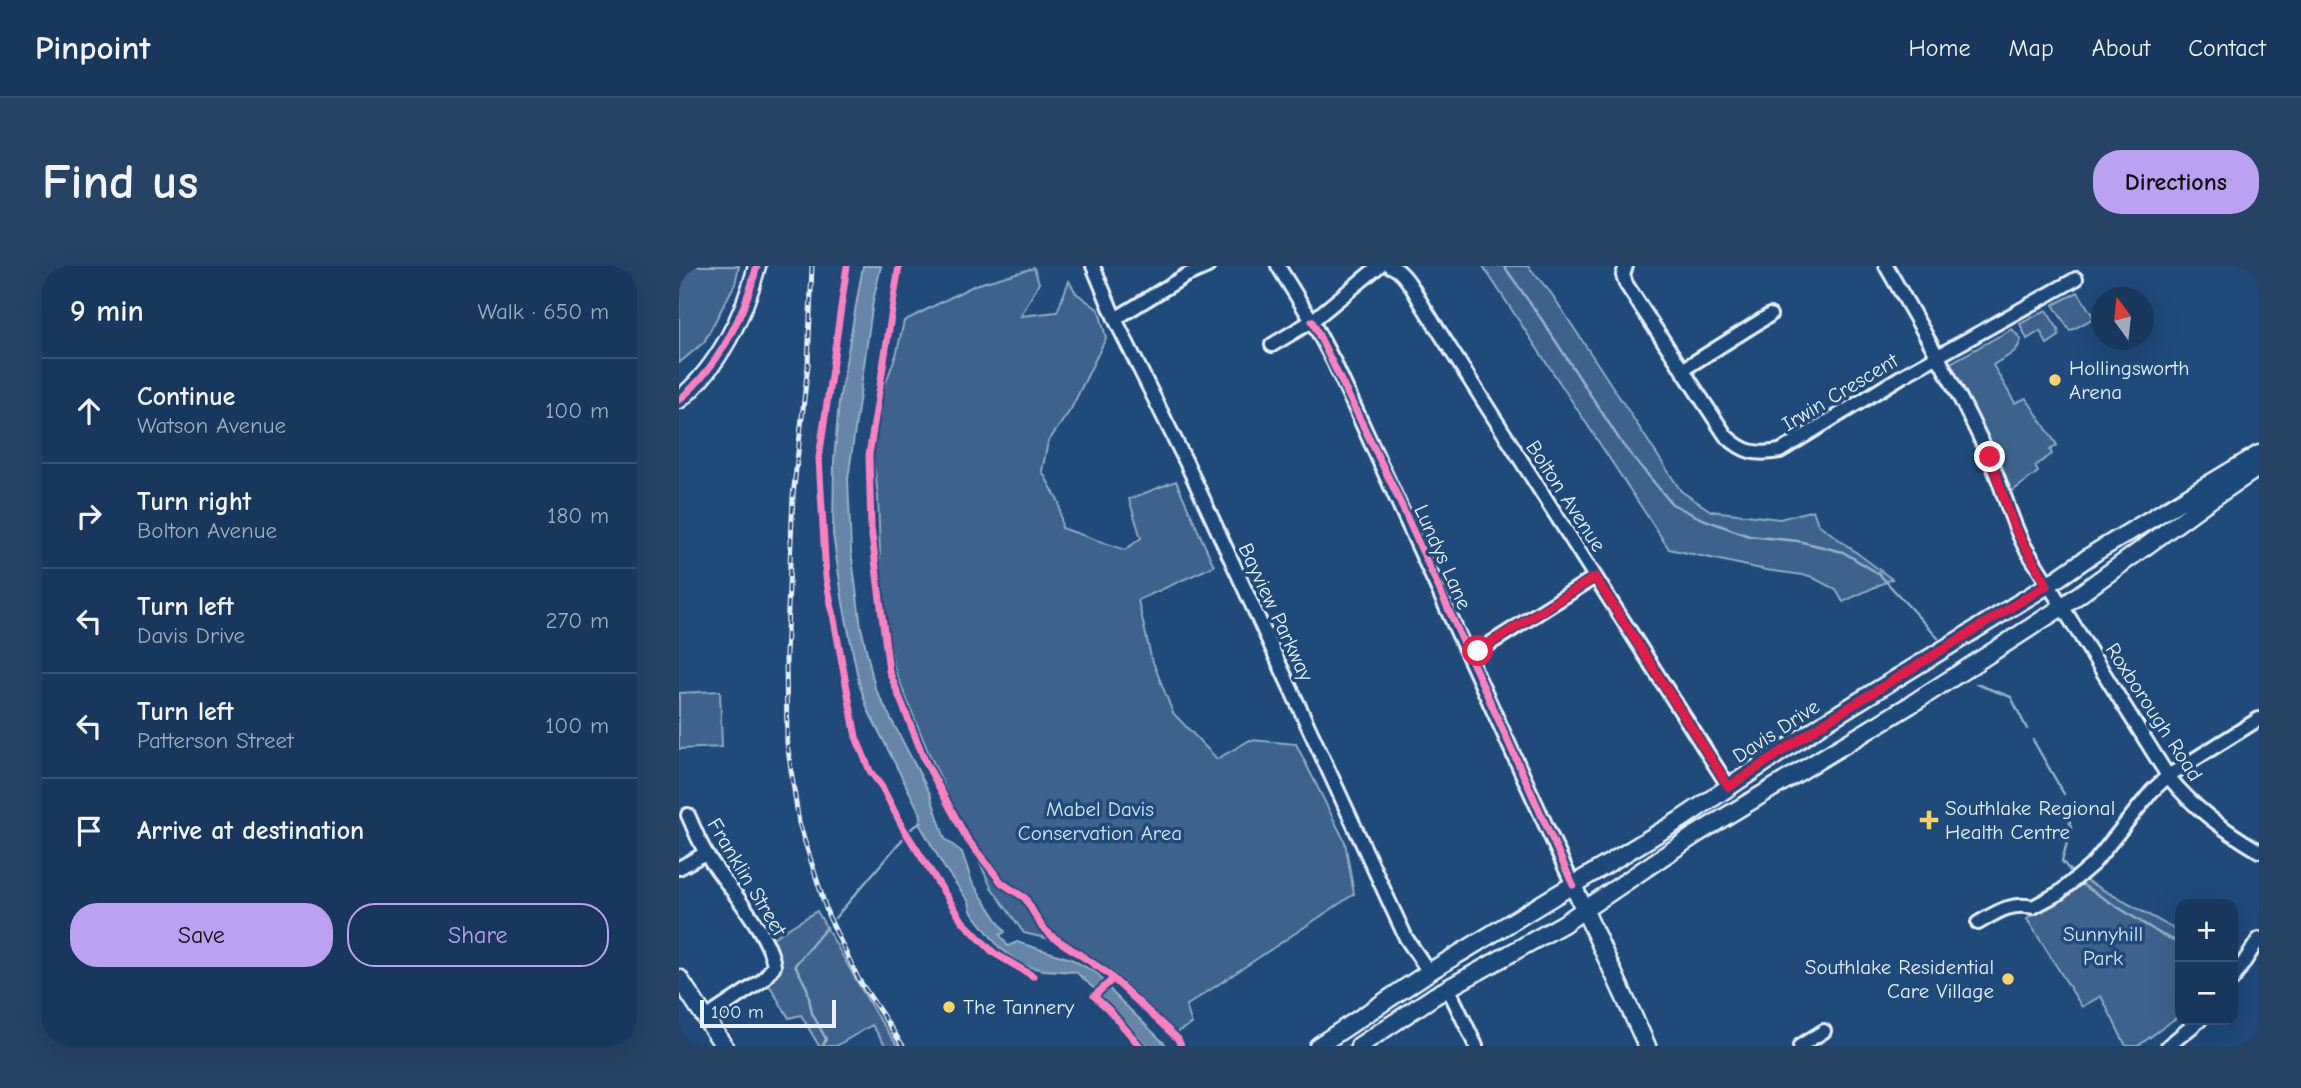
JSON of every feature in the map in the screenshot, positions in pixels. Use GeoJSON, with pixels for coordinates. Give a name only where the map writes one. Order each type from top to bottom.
{"type":"FeatureCollection","features":[{"type":"Feature","properties":{"kind":"main road"},"geometry":{"type":"LineString","coordinates":[[679,400],[695,386],[736,325],[750,295],[757,266]]}},
{"type":"Feature","properties":{"kind":"main road","name":"Davis Drive"},"geometry":{"type":"LineString","coordinates":[[1318,1046],[1429,972],[1680,820],[1827,721],[2047,585],[2146,520],[2259,454]]}},
{"type":"Feature","properties":{"kind":"main road"},"geometry":{"type":"LineString","coordinates":[[1359,1046],[1448,988],[1584,911],[1695,835],[1866,734],[2062,607],[2259,467]]}},
{"type":"Feature","properties":{"kind":"main road"},"geometry":{"type":"LineString","coordinates":[[1573,885],[1647,1046]]}},
{"type":"Feature","properties":{"kind":"main road"},"geometry":{"type":"LineString","coordinates":[[679,978],[724,1046]]}},
{"type":"Feature","properties":{"kind":"street","name":"Bayview Parkway"},"geometry":{"type":"LineString","coordinates":[[1093,266],[1115,319],[1186,462],[1406,938],[1429,972]]}},
{"type":"Feature","properties":{"kind":"street"},"geometry":{"type":"LineString","coordinates":[[1115,319],[1174,282],[1207,266]]}},
{"type":"Feature","properties":{"kind":"street","name":"Lundys Lane"},"geometry":{"type":"LineString","coordinates":[[1278,266],[1312,321],[1394,489],[1573,885]]}},
{"type":"Feature","properties":{"kind":"street"},"geometry":{"type":"LineString","coordinates":[[1272,345],[1312,321],[1379,266]]}},
{"type":"Feature","properties":{"kind":"street","name":"Bolton Avenue"},"geometry":{"type":"LineString","coordinates":[[1390,266],[1403,276],[1729,787]]}},
{"type":"Feature","properties":{"kind":"street","name":"Irwin Crescent"},"geometry":{"type":"LineString","coordinates":[[1626,266],[1623,275],[1626,284],[1726,436],[1739,448],[1761,454],[1780,451],[2076,279]]}},
{"type":"Feature","properties":{"kind":"street","name":"Roxborough Road"},"geometry":{"type":"LineString","coordinates":[[1886,266],[1938,357],[1990,457],[2014,527],[2047,585],[2168,776],[2180,792],[2204,814],[2259,850]]}},
{"type":"Feature","properties":{"kind":"street"},"geometry":{"type":"LineString","coordinates":[[1682,370],[1770,315]]}},
{"type":"Feature","properties":{"kind":"street"},"geometry":{"type":"LineString","coordinates":[[1469,657],[1595,577]]}},
{"type":"Feature","properties":{"kind":"street"},"geometry":{"type":"LineString","coordinates":[[1977,923],[2007,907],[2021,904],[2033,907],[2071,884],[2093,864],[2168,776],[2259,719]]}},
{"type":"Feature","properties":{"kind":"street","name":"Franklin Street"},"geometry":{"type":"LineString","coordinates":[[688,815],[706,853],[753,922],[773,958],[774,966],[763,980],[706,1018]]}},
{"type":"Feature","properties":{"kind":"street"},"geometry":{"type":"LineString","coordinates":[[679,869],[706,853]]}},
{"type":"Feature","properties":{"kind":"street"},"geometry":{"type":"LineString","coordinates":[[2238,971],[2259,939]]}},
{"type":"Feature","properties":{"kind":"street"},"geometry":{"type":"LineString","coordinates":[[1448,988],[1476,1046]]}},
{"type":"Feature","properties":{"kind":"street"},"geometry":{"type":"LineString","coordinates":[[2168,1046],[2194,1025]]}},
{"type":"Feature","properties":{"kind":"street"},"geometry":{"type":"LineString","coordinates":[[1800,1046],[1824,1031]]}},
{"type":"Feature","properties":{"kind":"green space"},"geometry":{"type":"Polygon","coordinates":[[[679,266],[739,266],[735,284],[704,342],[679,363],[679,266]]]}},
{"type":"Feature","properties":{"kind":"green space"},"geometry":{"type":"Polygon","coordinates":[[[1483,266],[1528,266],[1551,293],[1681,491],[1711,511],[1780,519],[1813,510],[1818,524],[1892,579],[1843,602],[1836,590],[1810,576],[1766,570],[1669,549],[1483,266]]]}},
{"type":"Feature","properties":{"kind":"green space","name":"Mabel Davis Conservation Area"},"geometry":{"type":"Polygon","coordinates":[[[1034,268],[1039,283],[1021,316],[1057,312],[1069,281],[1076,293],[1099,310],[1106,338],[1071,409],[1048,442],[1042,471],[1059,502],[1062,528],[1125,550],[1141,538],[1129,499],[1176,481],[1214,566],[1138,600],[1151,657],[1173,713],[1217,759],[1250,740],[1296,744],[1345,842],[1354,894],[1186,1006],[1192,1024],[1177,1032],[1111,970],[1066,943],[1024,933],[991,887],[927,749],[894,668],[881,585],[878,495],[869,429],[897,352],[904,321],[975,285],[1034,268]]]}},
{"type":"Feature","properties":{"kind":"green space"},"geometry":{"type":"Polygon","coordinates":[[[2078,292],[2091,313],[2091,320],[2070,331],[2053,305],[2078,292]]]}},
{"type":"Feature","properties":{"kind":"green space"},"geometry":{"type":"Polygon","coordinates":[[[2046,310],[2058,329],[2059,336],[2047,344],[2040,331],[2027,339],[2020,324],[2046,310]]]}},
{"type":"Feature","properties":{"kind":"green space"},"geometry":{"type":"Polygon","coordinates":[[[2012,329],[2021,339],[2020,344],[2014,352],[1993,365],[2015,403],[2026,398],[2057,445],[2050,450],[2052,454],[2035,466],[2038,472],[2010,493],[1999,461],[1947,365],[2012,329]]]}},
{"type":"Feature","properties":{"kind":"green space"},"geometry":{"type":"Polygon","coordinates":[[[720,691],[722,747],[679,749],[679,693],[720,691]]]}},
{"type":"Feature","properties":{"kind":"green space","name":"Sunnyhill Park"},"geometry":{"type":"Polygon","coordinates":[[[2085,880],[2175,929],[2175,1019],[2138,1046],[2126,1046],[2101,996],[2082,1007],[2027,919],[2085,880]]]}},
{"type":"Feature","properties":{"kind":"green space"},"geometry":{"type":"Polygon","coordinates":[[[817,911],[875,1013],[898,1046],[886,1046],[872,1025],[836,1046],[819,1046],[801,1015],[789,1018],[768,983],[777,967],[771,939],[817,911]]]}},
{"type":"Feature","properties":{"kind":"shaded area"},"geometry":{"type":"Polygon","coordinates":[[[863,266],[881,266],[873,301],[848,479],[851,551],[861,627],[875,688],[930,794],[945,839],[962,852],[972,882],[1005,932],[1000,935],[1008,946],[1017,942],[1071,959],[1098,974],[1114,994],[1167,1046],[1147,1046],[1076,972],[1043,970],[1022,965],[999,947],[971,911],[969,902],[944,867],[919,823],[921,815],[868,710],[859,683],[843,603],[833,534],[834,461],[839,402],[863,266]]]}},
{"type":"Feature","properties":{"kind":"waterway"},"geometry":{"type":"LineString","coordinates":[[1504,266],[1623,445],[1672,504],[1700,518],[1749,536],[1798,541],[1843,552],[1879,574],[1938,638]]}},
{"type":"Feature","properties":{"kind":"waterway"},"geometry":{"type":"LineString","coordinates":[[1976,684],[2011,697],[2027,729]]}},
{"type":"Feature","properties":{"kind":"waterway"},"geometry":{"type":"LineString","coordinates":[[2033,740],[2064,794]]}},
{"type":"Feature","properties":{"kind":"waterway"},"geometry":{"type":"LineString","coordinates":[[2067,806],[2071,828],[2062,861],[2072,873]]}},
{"type":"Feature","properties":{"kind":"waterway"},"geometry":{"type":"LineString","coordinates":[[835,918],[912,828],[922,822]]}},
{"type":"Feature","properties":{"kind":"waterway"},"geometry":{"type":"LineString","coordinates":[[2081,884],[2175,941]]}},
{"type":"Feature","properties":{"kind":"waterway"},"geometry":{"type":"LineString","coordinates":[[823,1046],[826,1039],[812,1013],[807,988],[795,965],[827,927]]}},
{"type":"Feature","properties":{"kind":"railway"},"geometry":{"type":"LineString","coordinates":[[812,266],[808,365],[793,496],[786,655],[787,743],[799,823],[828,915],[859,980],[903,1046]]}},
{"type":"Feature","properties":{"kind":"cycle path"},"geometry":{"type":"LineString","coordinates":[[679,400],[706,372],[728,339],[745,303],[757,266]]}},
{"type":"Feature","properties":{"kind":"cycle path"},"geometry":{"type":"LineString","coordinates":[[847,266],[819,458],[826,577],[856,737],[870,771],[963,922],[994,953],[1033,976]]}},
{"type":"Feature","properties":{"kind":"cycle path"},"geometry":{"type":"LineString","coordinates":[[899,266],[869,455],[871,528],[889,671],[925,761],[967,839],[1002,883],[1025,898],[1042,927],[1106,972],[1178,1039],[1181,1046]]}},
{"type":"Feature","properties":{"kind":"cycle path"},"geometry":{"type":"LineString","coordinates":[[1312,321],[1394,489],[1573,885]]}},
{"type":"Feature","properties":{"kind":"cycle path"},"geometry":{"type":"LineString","coordinates":[[1113,979],[1094,996],[1140,1046]]}},
{"type":"Feature","properties":{"kind":"place","name":"Hollingsworth Arena"},"geometry":{"type":"Point","coordinates":[2055,380]}},
{"type":"Feature","properties":{"kind":"place","name":"Southlake Regional Health Centre"},"geometry":{"type":"Point","coordinates":[1929,820]}},
{"type":"Feature","properties":{"kind":"place","name":"Southlake Residential Care Village"},"geometry":{"type":"Point","coordinates":[2008,979]}},
{"type":"Feature","properties":{"kind":"place","name":"The Tannery"},"geometry":{"type":"Point","coordinates":[949,1007]}},
{"type":"Feature","properties":{"kind":"route"},"geometry":{"type":"LineString","coordinates":[[1478,651],[1595,577],[1729,787],[1827,721],[2047,585],[2014,527],[1990,457]]}}]}
